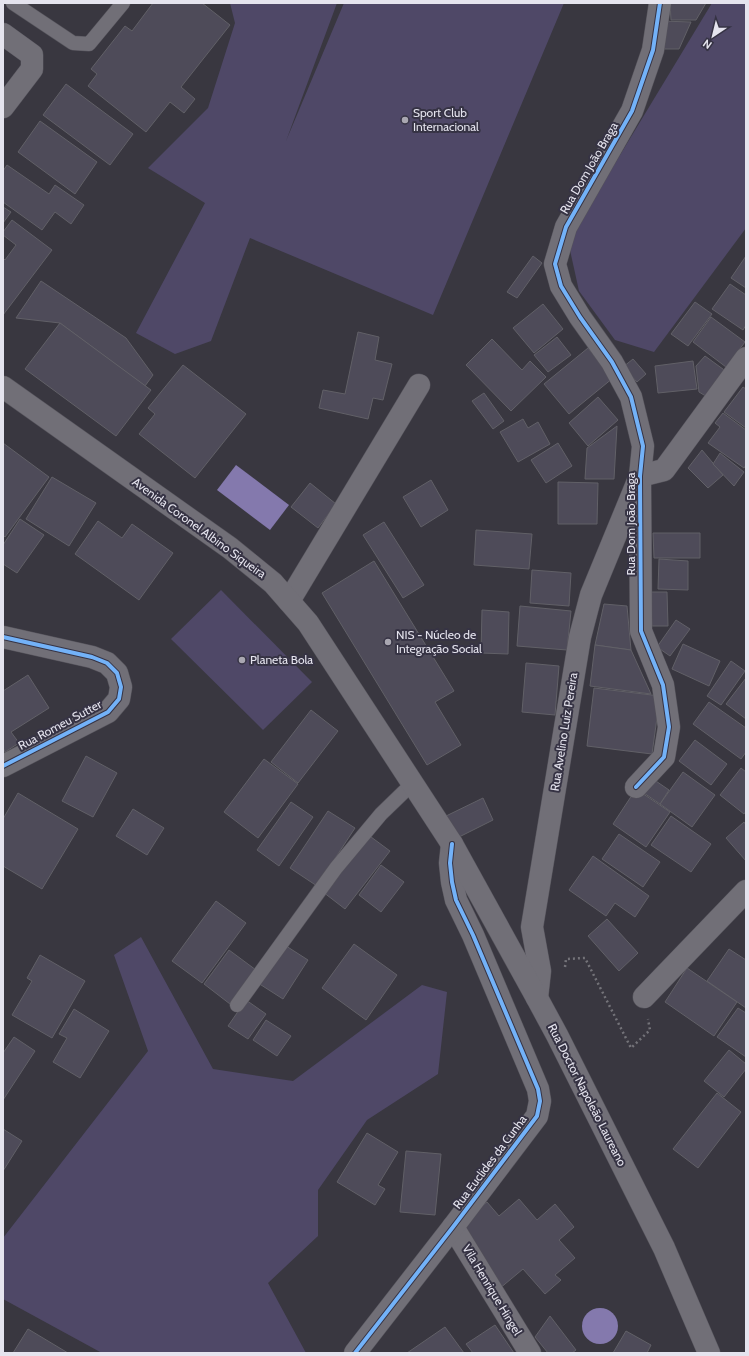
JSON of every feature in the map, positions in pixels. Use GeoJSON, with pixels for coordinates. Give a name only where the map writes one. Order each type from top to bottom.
{"type":"FeatureCollection","features":[{"type":"Feature","properties":{"kind":"street","name":"Rua Dom João Braga"},"geometry":{"type":"LineString","coordinates":[[636,787],[664,757],[669,727],[663,685],[641,631],[640,476],[643,446],[631,397],[612,362],[580,317],[561,286],[555,264],[566,227],[632,111],[653,50],[660,3]]}},
{"type":"Feature","properties":{"kind":"street"},"geometry":{"type":"LineString","coordinates":[[3,34],[32,55],[32,68],[3,107]]}},
{"type":"Feature","properties":{"kind":"street"},"geometry":{"type":"LineString","coordinates":[[640,476],[664,470],[746,358]]}},
{"type":"Feature","properties":{"kind":"street"},"geometry":{"type":"LineString","coordinates":[[289,601],[419,385]]}},
{"type":"Feature","properties":{"kind":"street","name":"Avenida Coronel Albino Siqueira"},"geometry":{"type":"LineString","coordinates":[[3,387],[230,548],[273,583],[308,624],[452,844]]}},
{"type":"Feature","properties":{"kind":"street","name":"Rua Avelino Luiz Pereira"},"geometry":{"type":"LineString","coordinates":[[537,998],[540,971],[532,927],[580,637],[591,595],[640,476]]}},
{"type":"Feature","properties":{"kind":"street","name":"Rua Romeu Sutter"},"geometry":{"type":"LineString","coordinates":[[3,637],[92,657],[107,663],[117,673],[121,687],[119,700],[108,712],[3,766]]}},
{"type":"Feature","properties":{"kind":"street","name":"Rua Doctor Napoleão Laureano"},"geometry":{"type":"LineString","coordinates":[[452,844],[557,1035],[664,1248],[709,1353]]}},
{"type":"Feature","properties":{"kind":"street","name":"Rua Euclides da Cunha"},"geometry":{"type":"LineString","coordinates":[[354,1353],[453,1227],[537,1116],[540,1102],[538,1089],[473,936],[456,900],[450,863],[452,844]]}},
{"type":"Feature","properties":{"kind":"street"},"geometry":{"type":"LineString","coordinates":[[644,997],[746,890]]}},
{"type":"Feature","properties":{"kind":"street","name":"Vila Henrique Hingel"},"geometry":{"type":"LineString","coordinates":[[453,1227],[530,1353]]}},
{"type":"Feature","properties":{"kind":"lane"},"geometry":{"type":"LineString","coordinates":[[13,3],[73,43],[89,44],[123,3]]}},
{"type":"Feature","properties":{"kind":"lane"},"geometry":{"type":"LineString","coordinates":[[236,1005],[336,868],[381,814],[412,784]]}},
{"type":"Feature","properties":{"kind":"path"},"geometry":{"type":"LineString","coordinates":[[564,974],[566,959],[585,958],[631,1048],[650,1030],[644,997]]}},
{"type":"Feature","properties":{"kind":"shaded area","name":"Sport Club Internacional"},"geometry":{"type":"Polygon","coordinates":[[[230,3],[337,3],[286,141],[344,3],[564,3],[433,315],[250,238],[211,341],[175,354],[136,333],[205,203],[148,168],[208,108],[235,23],[230,3]]]}},
{"type":"Feature","properties":{"kind":"shaded area"},"geometry":{"type":"Polygon","coordinates":[[[712,3],[746,3],[746,228],[654,352],[615,340],[579,291],[568,241],[712,3]]]}},
{"type":"Feature","properties":{"kind":"shaded area"},"geometry":{"type":"Polygon","coordinates":[[[236,465],[289,505],[270,530],[217,490],[236,465]]]}},
{"type":"Feature","properties":{"kind":"shaded area","name":"Planeta Bola"},"geometry":{"type":"Polygon","coordinates":[[[221,590],[312,682],[263,730],[171,639],[221,590]]]}},
{"type":"Feature","properties":{"kind":"shaded area"},"geometry":{"type":"Polygon","coordinates":[[[141,937],[213,1069],[293,1081],[422,985],[447,992],[438,1074],[367,1120],[318,1190],[318,1236],[268,1283],[306,1353],[102,1353],[3,1299],[3,1238],[148,1051],[114,955],[141,937]]]}},
{"type":"Feature","properties":{"kind":"shaded area"},"geometry":{"type":"Polygon","coordinates":[[[604,1308],[613,1313],[617,1319],[617,1333],[613,1339],[604,1344],[596,1344],[587,1339],[583,1333],[582,1322],[587,1313],[593,1309],[604,1308]]]}},
{"type":"Feature","properties":{"kind":"building"},"geometry":{"type":"Polygon","coordinates":[[[153,3],[202,3],[230,25],[181,87],[195,99],[184,113],[170,102],[146,132],[88,86],[97,74],[91,69],[125,26],[132,31],[153,3]]]}},
{"type":"Feature","properties":{"kind":"building"},"geometry":{"type":"Polygon","coordinates":[[[670,3],[706,3],[696,20],[671,20],[670,3]]]}},
{"type":"Feature","properties":{"kind":"building"},"geometry":{"type":"Polygon","coordinates":[[[661,21],[691,22],[679,49],[660,49],[661,21]]]}},
{"type":"Feature","properties":{"kind":"building"},"geometry":{"type":"Polygon","coordinates":[[[66,84],[133,134],[110,165],[43,115],[66,84]]]}},
{"type":"Feature","properties":{"kind":"building"},"geometry":{"type":"Polygon","coordinates":[[[40,121],[97,162],[75,194],[18,152],[40,121]]]}},
{"type":"Feature","properties":{"kind":"building"},"geometry":{"type":"Polygon","coordinates":[[[7,165],[49,194],[55,185],[84,205],[71,224],[55,212],[42,230],[3,202],[3,171],[7,165]]]}},
{"type":"Feature","properties":{"kind":"building"},"geometry":{"type":"Polygon","coordinates":[[[3,207],[11,212],[3,223],[3,207]]]}},
{"type":"Feature","properties":{"kind":"building"},"geometry":{"type":"Polygon","coordinates":[[[12,220],[52,250],[3,315],[3,258],[5,260],[16,245],[3,235],[3,232],[12,220]]]}},
{"type":"Feature","properties":{"kind":"building"},"geometry":{"type":"Polygon","coordinates":[[[533,256],[542,263],[517,298],[507,292],[533,256]]]}},
{"type":"Feature","properties":{"kind":"building"},"geometry":{"type":"Polygon","coordinates":[[[746,256],[746,288],[731,278],[746,256]]]}},
{"type":"Feature","properties":{"kind":"building"},"geometry":{"type":"Polygon","coordinates":[[[41,281],[126,338],[153,375],[145,386],[60,323],[16,318],[41,281]]]}},
{"type":"Feature","properties":{"kind":"building"},"geometry":{"type":"Polygon","coordinates":[[[730,284],[746,295],[746,325],[743,330],[712,309],[730,284]]]}},
{"type":"Feature","properties":{"kind":"building"},"geometry":{"type":"Polygon","coordinates":[[[695,302],[712,314],[688,346],[671,334],[695,302]]]}},
{"type":"Feature","properties":{"kind":"building"},"geometry":{"type":"Polygon","coordinates":[[[543,304],[563,329],[534,353],[513,328],[543,304]]]}},
{"type":"Feature","properties":{"kind":"building"},"geometry":{"type":"Polygon","coordinates":[[[711,317],[745,342],[726,367],[693,342],[711,317]]]}},
{"type":"Feature","properties":{"kind":"building"},"geometry":{"type":"Polygon","coordinates":[[[60,323],[151,390],[116,436],[25,369],[60,323]]]}},
{"type":"Feature","properties":{"kind":"building"},"geometry":{"type":"Polygon","coordinates":[[[358,332],[379,337],[375,360],[392,364],[383,400],[373,398],[368,419],[319,408],[323,390],[345,394],[358,332]]]}},
{"type":"Feature","properties":{"kind":"building"},"geometry":{"type":"Polygon","coordinates":[[[557,337],[571,355],[548,372],[534,355],[557,337]]]}},
{"type":"Feature","properties":{"kind":"building"},"geometry":{"type":"Polygon","coordinates":[[[492,339],[522,370],[530,361],[546,377],[511,411],[466,365],[492,339]]]}},
{"type":"Feature","properties":{"kind":"building"},"geometry":{"type":"Polygon","coordinates":[[[588,348],[613,378],[569,414],[544,384],[588,348]]]}},
{"type":"Feature","properties":{"kind":"building"},"geometry":{"type":"Polygon","coordinates":[[[705,356],[727,372],[709,398],[699,392],[696,366],[705,356]]]}},
{"type":"Feature","properties":{"kind":"building"},"geometry":{"type":"Polygon","coordinates":[[[633,359],[646,374],[637,382],[623,367],[633,359]]]}},
{"type":"Feature","properties":{"kind":"building"},"geometry":{"type":"Polygon","coordinates":[[[693,361],[697,389],[658,393],[655,366],[693,361]]]}},
{"type":"Feature","properties":{"kind":"building"},"geometry":{"type":"Polygon","coordinates":[[[183,365],[246,414],[195,478],[139,434],[155,414],[148,408],[183,365]]]}},
{"type":"Feature","properties":{"kind":"building"},"geometry":{"type":"Polygon","coordinates":[[[743,387],[746,389],[746,428],[724,412],[743,387]]]}},
{"type":"Feature","properties":{"kind":"building"},"geometry":{"type":"Polygon","coordinates":[[[484,393],[504,421],[493,429],[472,401],[484,393]]]}},
{"type":"Feature","properties":{"kind":"building"},"geometry":{"type":"Polygon","coordinates":[[[598,397],[618,420],[588,446],[569,423],[598,397]]]}},
{"type":"Feature","properties":{"kind":"building"},"geometry":{"type":"Polygon","coordinates":[[[723,413],[746,430],[746,465],[744,468],[708,443],[720,427],[715,423],[723,413]]]}},
{"type":"Feature","properties":{"kind":"building"},"geometry":{"type":"Polygon","coordinates":[[[523,419],[528,428],[538,422],[550,444],[518,462],[500,432],[523,419]]]}},
{"type":"Feature","properties":{"kind":"building"},"geometry":{"type":"Polygon","coordinates":[[[617,426],[614,479],[585,479],[587,448],[617,426]]]}},
{"type":"Feature","properties":{"kind":"building"},"geometry":{"type":"Polygon","coordinates":[[[3,443],[49,477],[5,537],[3,535],[3,443]]]}},
{"type":"Feature","properties":{"kind":"building"},"geometry":{"type":"Polygon","coordinates":[[[558,443],[572,466],[546,483],[531,460],[558,443]]]}},
{"type":"Feature","properties":{"kind":"building"},"geometry":{"type":"Polygon","coordinates":[[[702,450],[723,475],[708,488],[688,468],[702,450]]]}},
{"type":"Feature","properties":{"kind":"building"},"geometry":{"type":"Polygon","coordinates":[[[720,453],[744,472],[734,486],[713,464],[720,453]]]}},
{"type":"Feature","properties":{"kind":"building"},"geometry":{"type":"Polygon","coordinates":[[[52,477],[96,503],[69,546],[26,519],[52,477]]]}},
{"type":"Feature","properties":{"kind":"building"},"geometry":{"type":"Polygon","coordinates":[[[431,480],[448,510],[421,527],[403,497],[431,480]]]}},
{"type":"Feature","properties":{"kind":"building"},"geometry":{"type":"Polygon","coordinates":[[[558,482],[598,483],[597,524],[558,524],[558,482]]]}},
{"type":"Feature","properties":{"kind":"building"},"geometry":{"type":"Polygon","coordinates":[[[310,483],[336,504],[318,528],[291,507],[310,483]]]}},
{"type":"Feature","properties":{"kind":"building"},"geometry":{"type":"Polygon","coordinates":[[[20,519],[44,535],[17,573],[3,564],[3,545],[20,519]]]}},
{"type":"Feature","properties":{"kind":"building"},"geometry":{"type":"Polygon","coordinates":[[[98,521],[122,538],[132,524],[173,553],[139,600],[75,554],[98,521]]]}},
{"type":"Feature","properties":{"kind":"building"},"geometry":{"type":"Polygon","coordinates":[[[384,522],[424,585],[403,598],[363,535],[384,522]]]}},
{"type":"Feature","properties":{"kind":"building"},"geometry":{"type":"Polygon","coordinates":[[[476,530],[532,534],[529,569],[474,565],[476,530]]]}},
{"type":"Feature","properties":{"kind":"building"},"geometry":{"type":"Polygon","coordinates":[[[653,533],[700,533],[700,558],[654,558],[653,533]]]}},
{"type":"Feature","properties":{"kind":"building"},"geometry":{"type":"Polygon","coordinates":[[[659,559],[688,561],[688,590],[658,589],[659,559]]]}},
{"type":"Feature","properties":{"kind":"building","name":"NIS - Núcleo de Integração Social"},"geometry":{"type":"Polygon","coordinates":[[[374,561],[454,691],[435,702],[461,745],[427,765],[322,593],[374,561]]]}},
{"type":"Feature","properties":{"kind":"building"},"geometry":{"type":"Polygon","coordinates":[[[532,570],[571,573],[569,606],[530,603],[532,570]]]}},
{"type":"Feature","properties":{"kind":"building"},"geometry":{"type":"Polygon","coordinates":[[[650,592],[667,592],[668,626],[652,626],[650,592]]]}},
{"type":"Feature","properties":{"kind":"building"},"geometry":{"type":"Polygon","coordinates":[[[604,604],[627,606],[631,650],[595,645],[604,604]]]}},
{"type":"Feature","properties":{"kind":"building"},"geometry":{"type":"Polygon","coordinates":[[[520,606],[571,611],[567,650],[517,646],[520,606]]]}},
{"type":"Feature","properties":{"kind":"building"},"geometry":{"type":"Polygon","coordinates":[[[482,610],[509,612],[508,654],[481,653],[482,610]]]}},
{"type":"Feature","properties":{"kind":"building"},"geometry":{"type":"Polygon","coordinates":[[[676,620],[690,629],[670,656],[657,647],[676,620]]]}},
{"type":"Feature","properties":{"kind":"building"},"geometry":{"type":"Polygon","coordinates":[[[683,644],[720,661],[709,686],[672,669],[683,644]]]}},
{"type":"Feature","properties":{"kind":"building"},"geometry":{"type":"Polygon","coordinates":[[[595,645],[631,650],[651,694],[590,686],[595,645]]]}},
{"type":"Feature","properties":{"kind":"building"},"geometry":{"type":"Polygon","coordinates":[[[731,661],[745,671],[721,705],[707,696],[731,661]]]}},
{"type":"Feature","properties":{"kind":"building"},"geometry":{"type":"Polygon","coordinates":[[[526,663],[559,666],[555,715],[522,712],[526,663]]]}},
{"type":"Feature","properties":{"kind":"building"},"geometry":{"type":"Polygon","coordinates":[[[28,675],[49,708],[11,732],[19,743],[5,752],[3,748],[3,691],[28,675]]]}},
{"type":"Feature","properties":{"kind":"building"},"geometry":{"type":"Polygon","coordinates":[[[746,678],[746,719],[726,704],[746,678]]]}},
{"type":"Feature","properties":{"kind":"building"},"geometry":{"type":"Polygon","coordinates":[[[594,688],[660,696],[652,754],[587,746],[594,688]]]}},
{"type":"Feature","properties":{"kind":"building"},"geometry":{"type":"Polygon","coordinates":[[[709,702],[746,728],[746,752],[741,759],[693,724],[709,702]]]}},
{"type":"Feature","properties":{"kind":"building"},"geometry":{"type":"Polygon","coordinates":[[[311,710],[338,731],[298,783],[271,762],[311,710]]]}},
{"type":"Feature","properties":{"kind":"building"},"geometry":{"type":"Polygon","coordinates":[[[695,740],[727,764],[711,785],[679,761],[695,740]]]}},
{"type":"Feature","properties":{"kind":"building"},"geometry":{"type":"Polygon","coordinates":[[[86,756],[117,773],[93,817],[62,801],[86,756]]]}},
{"type":"Feature","properties":{"kind":"building"},"geometry":{"type":"Polygon","coordinates":[[[264,759],[298,784],[258,838],[224,812],[264,759]]]}},
{"type":"Feature","properties":{"kind":"building"},"geometry":{"type":"Polygon","coordinates":[[[741,768],[746,772],[746,811],[744,814],[720,795],[741,768]]]}},
{"type":"Feature","properties":{"kind":"building"},"geometry":{"type":"Polygon","coordinates":[[[683,772],[715,795],[692,827],[660,804],[683,772]]]}},
{"type":"Feature","properties":{"kind":"building"},"geometry":{"type":"Polygon","coordinates":[[[650,777],[669,790],[660,804],[641,791],[650,777]]]}},
{"type":"Feature","properties":{"kind":"building"},"geometry":{"type":"Polygon","coordinates":[[[636,789],[670,812],[646,847],[613,824],[636,789]]]}},
{"type":"Feature","properties":{"kind":"building"},"geometry":{"type":"Polygon","coordinates":[[[18,793],[78,829],[42,889],[3,866],[3,819],[18,793]]]}},
{"type":"Feature","properties":{"kind":"building"},"geometry":{"type":"Polygon","coordinates":[[[483,798],[493,820],[455,839],[444,817],[483,798]]]}},
{"type":"Feature","properties":{"kind":"building"},"geometry":{"type":"Polygon","coordinates":[[[291,802],[313,817],[279,866],[257,850],[291,802]]]}},
{"type":"Feature","properties":{"kind":"building"},"geometry":{"type":"Polygon","coordinates":[[[133,809],[164,828],[147,855],[116,836],[133,809]]]}},
{"type":"Feature","properties":{"kind":"building"},"geometry":{"type":"Polygon","coordinates":[[[328,811],[355,828],[317,886],[290,868],[328,811]]]}},
{"type":"Feature","properties":{"kind":"building"},"geometry":{"type":"Polygon","coordinates":[[[671,816],[711,844],[691,872],[651,845],[671,816]]]}},
{"type":"Feature","properties":{"kind":"building"},"geometry":{"type":"Polygon","coordinates":[[[744,822],[746,825],[746,861],[726,838],[744,822]]]}},
{"type":"Feature","properties":{"kind":"building"},"geometry":{"type":"Polygon","coordinates":[[[367,834],[390,851],[345,909],[323,892],[367,834]]]}},
{"type":"Feature","properties":{"kind":"building"},"geometry":{"type":"Polygon","coordinates":[[[619,834],[660,862],[643,887],[602,859],[619,834]]]}},
{"type":"Feature","properties":{"kind":"building"},"geometry":{"type":"Polygon","coordinates":[[[593,856],[649,896],[635,917],[615,903],[606,916],[569,890],[593,856]]]}},
{"type":"Feature","properties":{"kind":"building"},"geometry":{"type":"Polygon","coordinates":[[[381,865],[404,882],[381,912],[359,895],[381,865]]]}},
{"type":"Feature","properties":{"kind":"building"},"geometry":{"type":"Polygon","coordinates":[[[216,901],[246,923],[202,983],[172,961],[216,901]]]}},
{"type":"Feature","properties":{"kind":"building"},"geometry":{"type":"Polygon","coordinates":[[[607,919],[638,953],[619,971],[588,936],[607,919]]]}},
{"type":"Feature","properties":{"kind":"building"},"geometry":{"type":"Polygon","coordinates":[[[283,944],[308,960],[283,999],[258,983],[283,944]]]}},
{"type":"Feature","properties":{"kind":"building"},"geometry":{"type":"Polygon","coordinates":[[[354,944],[397,975],[366,1020],[322,988],[354,944]]]}},
{"type":"Feature","properties":{"kind":"building"},"geometry":{"type":"Polygon","coordinates":[[[729,949],[746,960],[746,1008],[707,981],[729,949]]]}},
{"type":"Feature","properties":{"kind":"building"},"geometry":{"type":"Polygon","coordinates":[[[229,950],[256,970],[230,1004],[204,984],[229,950]]]}},
{"type":"Feature","properties":{"kind":"building"},"geometry":{"type":"Polygon","coordinates":[[[40,955],[85,981],[52,1038],[12,1015],[32,981],[27,978],[40,955]]]}},
{"type":"Feature","properties":{"kind":"building"},"geometry":{"type":"Polygon","coordinates":[[[687,968],[737,1002],[714,1036],[665,1002],[687,968]]]}},
{"type":"Feature","properties":{"kind":"building"},"geometry":{"type":"Polygon","coordinates":[[[246,1000],[266,1014],[248,1039],[228,1026],[246,1000]]]}},
{"type":"Feature","properties":{"kind":"building"},"geometry":{"type":"Polygon","coordinates":[[[738,1008],[746,1013],[746,1057],[717,1037],[738,1008]]]}},
{"type":"Feature","properties":{"kind":"building"},"geometry":{"type":"Polygon","coordinates":[[[74,1009],[109,1031],[80,1078],[53,1062],[67,1038],[59,1034],[74,1009]]]}},
{"type":"Feature","properties":{"kind":"building"},"geometry":{"type":"Polygon","coordinates":[[[266,1020],[291,1036],[277,1056],[253,1040],[266,1020]]]}},
{"type":"Feature","properties":{"kind":"building"},"geometry":{"type":"Polygon","coordinates":[[[14,1037],[35,1051],[3,1100],[3,1053],[14,1037]]]}},
{"type":"Feature","properties":{"kind":"building"},"geometry":{"type":"Polygon","coordinates":[[[729,1050],[746,1064],[746,1069],[724,1097],[704,1081],[729,1050]]]}},
{"type":"Feature","properties":{"kind":"building"},"geometry":{"type":"Polygon","coordinates":[[[717,1093],[741,1112],[698,1168],[673,1149],[717,1093]]]}},
{"type":"Feature","properties":{"kind":"building"},"geometry":{"type":"Polygon","coordinates":[[[3,1129],[22,1141],[3,1171],[3,1129]]]}},
{"type":"Feature","properties":{"kind":"building"},"geometry":{"type":"Polygon","coordinates":[[[367,1133],[398,1152],[378,1185],[385,1189],[375,1205],[337,1182],[367,1133]]]}},
{"type":"Feature","properties":{"kind":"building"},"geometry":{"type":"Polygon","coordinates":[[[406,1151],[441,1154],[435,1215],[400,1212],[406,1151]]]}},
{"type":"Feature","properties":{"kind":"building"},"geometry":{"type":"Polygon","coordinates":[[[519,1199],[537,1220],[555,1204],[574,1227],[559,1240],[575,1258],[555,1275],[561,1280],[545,1294],[523,1269],[499,1289],[457,1227],[487,1202],[499,1216],[519,1199]]]}},
{"type":"Feature","properties":{"kind":"building"},"geometry":{"type":"Polygon","coordinates":[[[550,1316],[576,1350],[572,1353],[548,1353],[535,1337],[550,1316]]]}},
{"type":"Feature","properties":{"kind":"building"},"geometry":{"type":"Polygon","coordinates":[[[495,1325],[514,1353],[473,1353],[466,1344],[495,1325]]]}},
{"type":"Feature","properties":{"kind":"building"},"geometry":{"type":"Polygon","coordinates":[[[445,1327],[464,1353],[407,1353],[445,1327]]]}},
{"type":"Feature","properties":{"kind":"building"},"geometry":{"type":"Polygon","coordinates":[[[28,1329],[68,1353],[13,1353],[28,1329]]]}},
{"type":"Feature","properties":{"kind":"building"},"geometry":{"type":"Polygon","coordinates":[[[626,1331],[651,1345],[647,1353],[613,1353],[626,1331]]]}},
{"type":"Feature","properties":{"kind":"cycle path"},"geometry":{"type":"LineString","coordinates":[[636,787],[664,757],[669,727],[663,685],[641,631],[640,476],[643,446],[631,397],[612,362],[580,317],[561,286],[555,264],[566,227],[632,111],[653,50],[660,3]]}},
{"type":"Feature","properties":{"kind":"cycle path"},"geometry":{"type":"LineString","coordinates":[[3,637],[92,657],[107,663],[117,673],[121,687],[119,699],[108,712],[3,766]]}},
{"type":"Feature","properties":{"kind":"cycle path"},"geometry":{"type":"LineString","coordinates":[[355,1353],[537,1116],[540,1101],[538,1089],[473,935],[456,900],[450,863],[452,844]]}},
{"type":"Feature","properties":{"kind":"place","name":"Sport Club Internacional"},"geometry":{"type":"Point","coordinates":[405,120]}},
{"type":"Feature","properties":{"kind":"place","name":"NIS - Núcleo de Integração Social"},"geometry":{"type":"Point","coordinates":[388,642]}},
{"type":"Feature","properties":{"kind":"place","name":"Planeta Bola"},"geometry":{"type":"Point","coordinates":[242,660]}}]}
